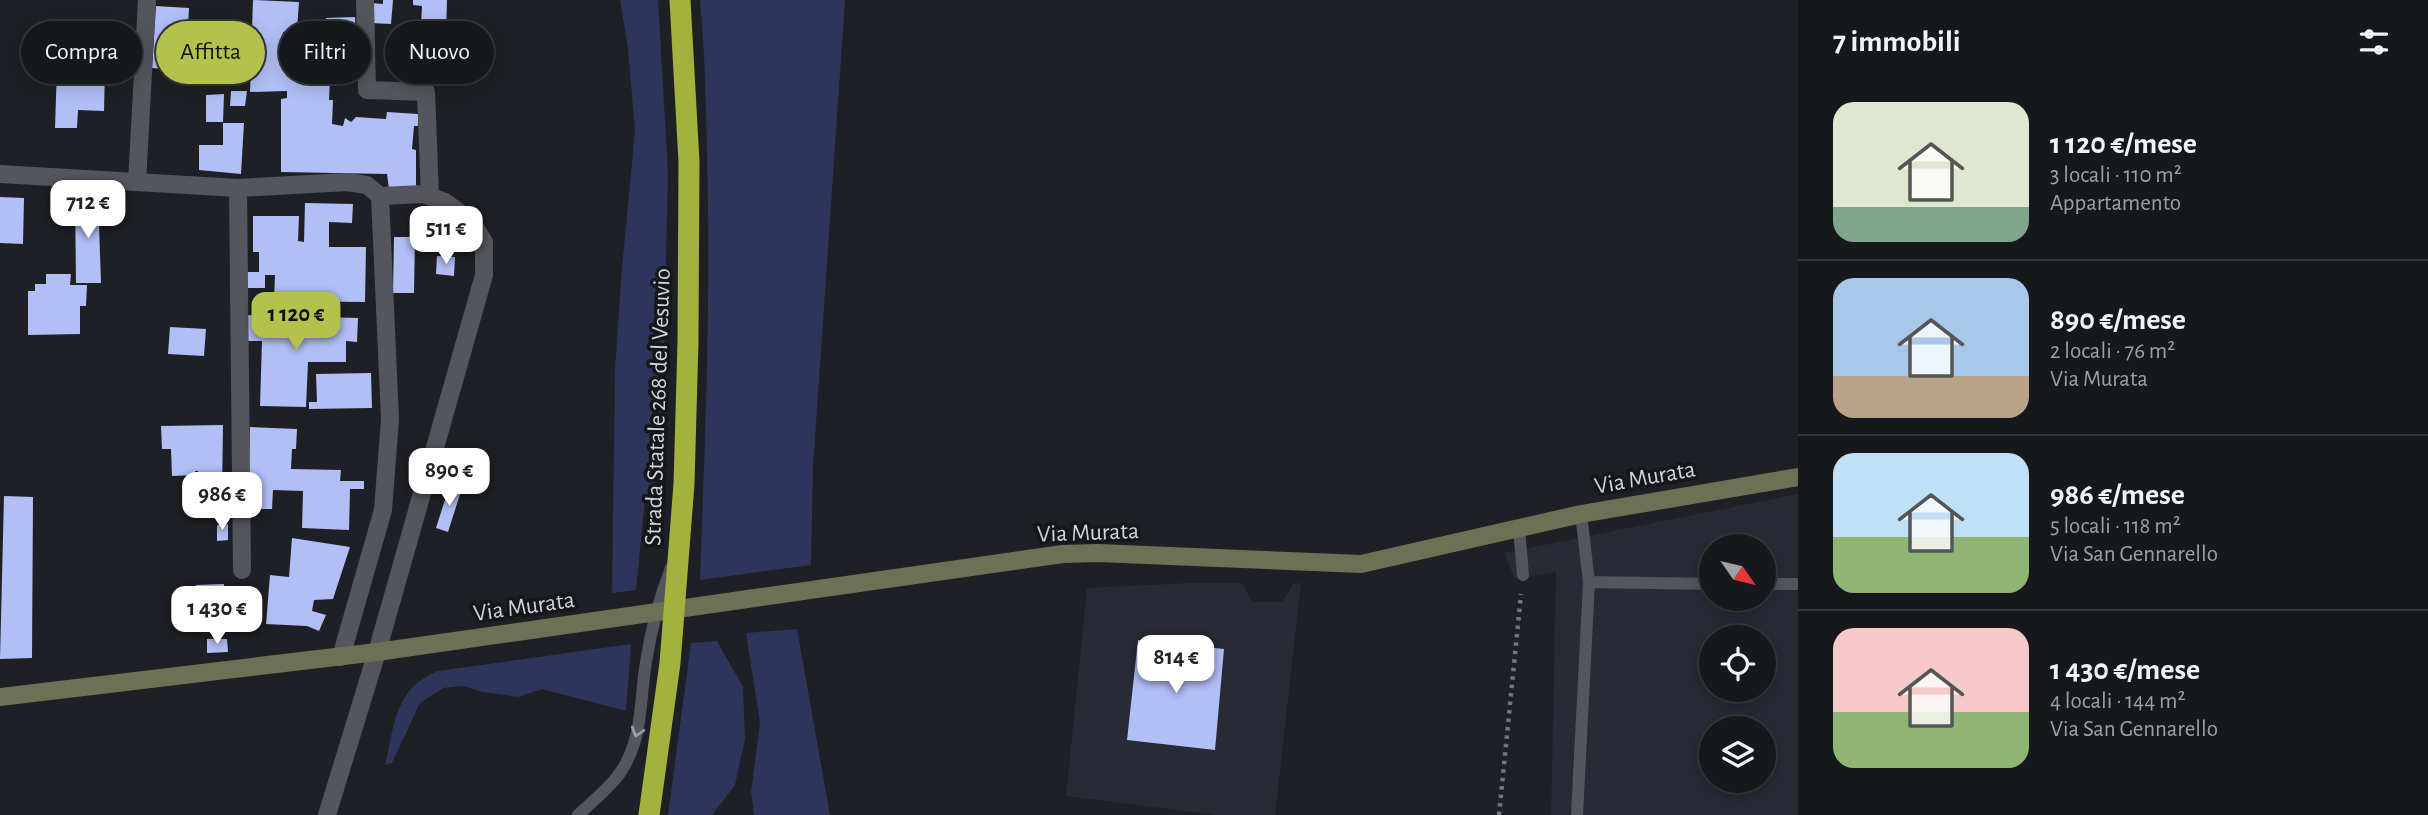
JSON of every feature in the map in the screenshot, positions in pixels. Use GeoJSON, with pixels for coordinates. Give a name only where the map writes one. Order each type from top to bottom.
{"type":"FeatureCollection","features":[{"type":"Feature","properties":{"kind":"highway","name":"Strada Statale 268 del Vesuvio"},"geometry":{"type":"LineString","coordinates":[[649,815],[670,663],[684,484],[690,162],[680,0]]}},
{"type":"Feature","properties":{"kind":"street"},"geometry":{"type":"LineString","coordinates":[[138,182],[146,0]]}},
{"type":"Feature","properties":{"kind":"street"},"geometry":{"type":"LineString","coordinates":[[365,0],[367,90],[426,92],[430,197]]}},
{"type":"Feature","properties":{"kind":"street"},"geometry":{"type":"LineString","coordinates":[[0,174],[238,188],[348,182],[368,184],[380,196],[390,419],[383,510],[341,657]]}},
{"type":"Feature","properties":{"kind":"street"},"geometry":{"type":"LineString","coordinates":[[238,188],[242,570]]}},
{"type":"Feature","properties":{"kind":"street"},"geometry":{"type":"LineString","coordinates":[[327,815],[377,652],[484,275],[484,242],[471,221],[445,202],[423,194],[380,196]]}},
{"type":"Feature","properties":{"kind":"street","name":"Via Murata"},"geometry":{"type":"LineString","coordinates":[[0,697],[341,657],[1063,554],[1098,553],[1361,564],[1581,514],[1798,477]]}},
{"type":"Feature","properties":{"kind":"lane"},"geometry":{"type":"LineString","coordinates":[[1577,815],[1589,582],[1581,514]]}},
{"type":"Feature","properties":{"kind":"lane"},"geometry":{"type":"LineString","coordinates":[[1519,528],[1523,575]]}},
{"type":"Feature","properties":{"kind":"lane"},"geometry":{"type":"LineString","coordinates":[[578,815],[600,796],[625,765],[640,726],[645,665],[658,603],[681,539]]}},
{"type":"Feature","properties":{"kind":"lane"},"geometry":{"type":"LineString","coordinates":[[1589,582],[1699,584]]}},
{"type":"Feature","properties":{"kind":"lane"},"geometry":{"type":"LineString","coordinates":[[1776,584],[1798,584]]}},
{"type":"Feature","properties":{"kind":"path"},"geometry":{"type":"LineString","coordinates":[[1499,815],[1523,575]]}},
{"type":"Feature","properties":{"kind":"shaded area"},"geometry":{"type":"Polygon","coordinates":[[[620,0],[658,0],[668,173],[661,471],[645,499],[636,590],[612,593],[615,370],[635,131],[628,48],[620,0]]]}},
{"type":"Feature","properties":{"kind":"shaded area"},"geometry":{"type":"Polygon","coordinates":[[[700,0],[845,0],[813,468],[811,565],[700,580],[707,370],[708,212],[706,99],[700,0]]]}},
{"type":"Feature","properties":{"kind":"shaded area"},"geometry":{"type":"Polygon","coordinates":[[[1798,494],[1798,815],[1551,815],[1556,572],[1515,579],[1504,553],[1798,494]]]}},
{"type":"Feature","properties":{"kind":"shaded area"},"geometry":{"type":"Polygon","coordinates":[[[1242,583],[1252,602],[1282,602],[1293,584],[1301,583],[1275,815],[1216,815],[1066,796],[1087,588],[1242,583]]]}},
{"type":"Feature","properties":{"kind":"shaded area"},"geometry":{"type":"Polygon","coordinates":[[[797,629],[830,815],[754,815],[751,792],[760,723],[746,633],[797,629]]]}},
{"type":"Feature","properties":{"kind":"shaded area"},"geometry":{"type":"Polygon","coordinates":[[[717,641],[743,687],[745,739],[735,785],[712,815],[668,815],[691,643],[717,641]]]}},
{"type":"Feature","properties":{"kind":"shaded area"},"geometry":{"type":"Polygon","coordinates":[[[631,644],[626,711],[542,689],[518,697],[463,686],[443,688],[420,703],[392,763],[385,765],[395,722],[405,698],[424,679],[438,671],[631,644]]]}},
{"type":"Feature","properties":{"kind":"building"},"geometry":{"type":"Polygon","coordinates":[[[253,0],[299,2],[298,21],[279,21],[279,84],[330,84],[329,100],[333,100],[332,124],[343,126],[345,118],[351,122],[356,117],[386,119],[387,112],[418,114],[412,149],[416,150],[416,188],[389,189],[387,174],[281,172],[281,99],[287,98],[287,91],[250,92],[250,84],[265,84],[265,21],[252,21],[253,0]]]}},
{"type":"Feature","properties":{"kind":"building"},"geometry":{"type":"Polygon","coordinates":[[[383,0],[393,0],[391,21],[371,23],[371,3],[383,4],[383,0]]]}},
{"type":"Feature","properties":{"kind":"building"},"geometry":{"type":"Polygon","coordinates":[[[413,0],[447,0],[446,21],[421,21],[422,6],[413,5],[413,0]]]}},
{"type":"Feature","properties":{"kind":"building"},"geometry":{"type":"Polygon","coordinates":[[[156,6],[189,8],[188,21],[156,21],[156,68],[152,68],[156,6]]]}},
{"type":"Feature","properties":{"kind":"building"},"geometry":{"type":"Polygon","coordinates":[[[355,17],[355,21],[326,21],[326,18],[355,17]]]}},
{"type":"Feature","properties":{"kind":"building"},"geometry":{"type":"Polygon","coordinates":[[[56,84],[105,84],[104,111],[78,110],[77,128],[55,128],[56,84]]]}},
{"type":"Feature","properties":{"kind":"building"},"geometry":{"type":"Polygon","coordinates":[[[231,91],[247,91],[245,106],[230,106],[231,91]]]}},
{"type":"Feature","properties":{"kind":"building"},"geometry":{"type":"Polygon","coordinates":[[[224,94],[223,122],[206,122],[206,95],[224,94]]]}},
{"type":"Feature","properties":{"kind":"building"},"geometry":{"type":"Polygon","coordinates":[[[223,123],[244,123],[241,174],[199,170],[199,145],[223,145],[223,123]]]}},
{"type":"Feature","properties":{"kind":"building"},"geometry":{"type":"Polygon","coordinates":[[[75,196],[98,196],[101,283],[76,283],[75,196]]]}},
{"type":"Feature","properties":{"kind":"building"},"geometry":{"type":"Polygon","coordinates":[[[0,197],[24,198],[23,244],[0,243],[0,197]]]}},
{"type":"Feature","properties":{"kind":"building"},"geometry":{"type":"Polygon","coordinates":[[[305,203],[353,204],[352,223],[329,222],[329,247],[366,247],[365,302],[274,301],[275,275],[265,275],[265,288],[245,288],[245,272],[259,272],[259,252],[253,252],[253,216],[299,216],[298,241],[304,242],[305,203]]]}},
{"type":"Feature","properties":{"kind":"building"},"geometry":{"type":"Polygon","coordinates":[[[394,237],[415,237],[414,293],[393,293],[394,237]]]}},
{"type":"Feature","properties":{"kind":"building"},"geometry":{"type":"Polygon","coordinates":[[[437,256],[455,257],[454,276],[436,274],[437,256]]]}},
{"type":"Feature","properties":{"kind":"building"},"geometry":{"type":"Polygon","coordinates":[[[46,274],[71,274],[70,285],[87,285],[86,306],[80,306],[80,334],[28,335],[28,291],[35,291],[35,284],[46,284],[46,274]]]}},
{"type":"Feature","properties":{"kind":"building"},"geometry":{"type":"Polygon","coordinates":[[[245,315],[358,318],[357,342],[346,341],[346,362],[308,362],[306,407],[260,406],[262,341],[245,341],[245,315]]]}},
{"type":"Feature","properties":{"kind":"building"},"geometry":{"type":"Polygon","coordinates":[[[170,327],[206,329],[204,356],[168,354],[170,327]]]}},
{"type":"Feature","properties":{"kind":"building"},"geometry":{"type":"Polygon","coordinates":[[[371,373],[372,408],[309,409],[309,402],[317,402],[316,374],[371,373]]]}},
{"type":"Feature","properties":{"kind":"building"},"geometry":{"type":"Polygon","coordinates":[[[223,425],[222,493],[198,493],[198,471],[195,471],[196,475],[172,476],[171,449],[162,449],[161,426],[223,425]]]}},
{"type":"Feature","properties":{"kind":"building"},"geometry":{"type":"Polygon","coordinates":[[[250,427],[297,429],[291,469],[341,470],[340,481],[364,481],[364,489],[350,489],[349,530],[302,528],[303,491],[273,490],[272,509],[248,509],[250,427]]]}},
{"type":"Feature","properties":{"kind":"building"},"geometry":{"type":"Polygon","coordinates":[[[450,484],[462,488],[448,532],[436,528],[450,484]]]}},
{"type":"Feature","properties":{"kind":"building"},"geometry":{"type":"Polygon","coordinates":[[[4,496],[33,497],[32,658],[0,659],[4,496]]]}},
{"type":"Feature","properties":{"kind":"building"},"geometry":{"type":"Polygon","coordinates":[[[228,524],[228,540],[217,541],[217,525],[228,524]]]}},
{"type":"Feature","properties":{"kind":"building"},"geometry":{"type":"Polygon","coordinates":[[[292,538],[350,547],[333,599],[314,600],[312,611],[326,615],[319,631],[307,626],[266,624],[270,575],[289,577],[292,538]]]}},
{"type":"Feature","properties":{"kind":"building"},"geometry":{"type":"Polygon","coordinates":[[[224,584],[225,601],[197,603],[196,585],[224,584]]]}},
{"type":"Feature","properties":{"kind":"building"},"geometry":{"type":"Polygon","coordinates":[[[207,639],[227,639],[228,652],[207,653],[207,639]]]}},
{"type":"Feature","properties":{"kind":"building"},"geometry":{"type":"Polygon","coordinates":[[[1138,640],[1224,649],[1215,750],[1127,740],[1138,640]]]}}]}
